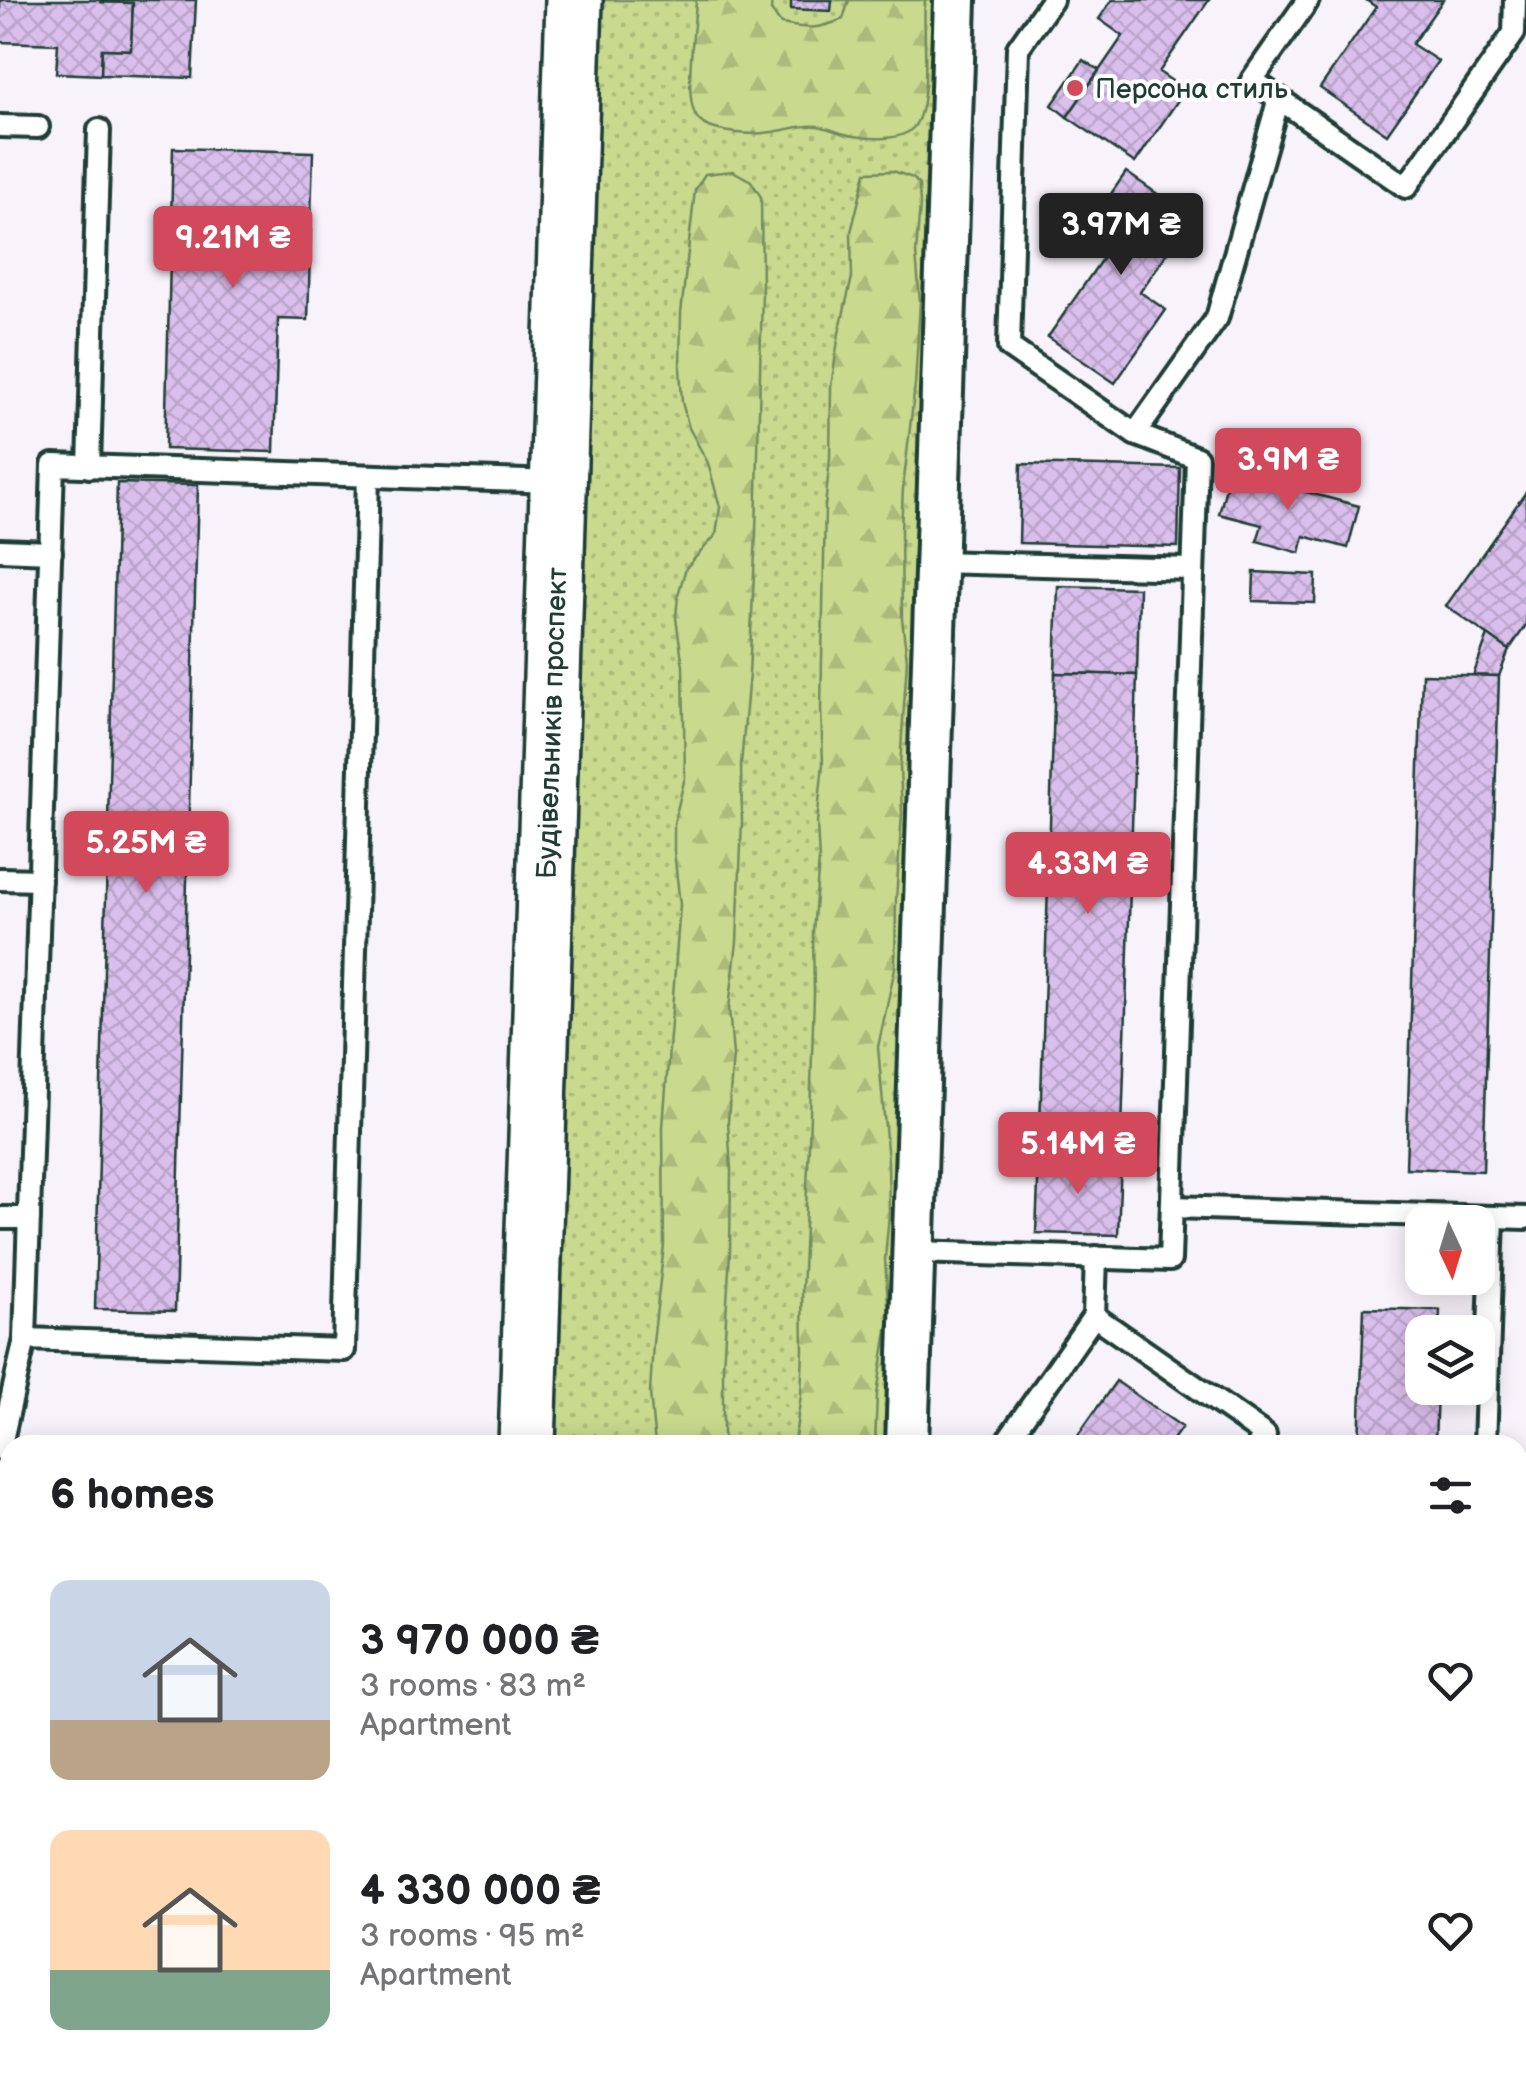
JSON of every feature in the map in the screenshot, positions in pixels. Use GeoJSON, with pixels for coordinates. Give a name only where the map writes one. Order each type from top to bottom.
{"type":"FeatureCollection","features":[{"type":"Feature","properties":{"kind":"main road","name":"Будівельників проспект"},"geometry":{"type":"LineString","coordinates":[[527,1435],[574,0]]}},
{"type":"Feature","properties":{"kind":"street"},"geometry":{"type":"LineString","coordinates":[[907,1435],[955,0]]}},
{"type":"Feature","properties":{"kind":"lane"},"geometry":{"type":"LineString","coordinates":[[914,1252],[1170,1260],[1196,458],[1136,434],[1009,347],[1018,48],[1052,0]]}},
{"type":"Feature","properties":{"kind":"lane"},"geometry":{"type":"LineString","coordinates":[[1304,2],[1252,80],[1406,187],[1520,33],[1515,0]]}},
{"type":"Feature","properties":{"kind":"lane"},"geometry":{"type":"LineString","coordinates":[[1136,434],[1217,318],[1279,98]]}},
{"type":"Feature","properties":{"kind":"lane"},"geometry":{"type":"LineString","coordinates":[[0,126],[38,127]]}},
{"type":"Feature","properties":{"kind":"lane"},"geometry":{"type":"LineString","coordinates":[[89,467],[99,130]]}},
{"type":"Feature","properties":{"kind":"lane"},"geometry":{"type":"LineString","coordinates":[[3,1435],[25,1339],[53,466],[558,482]]}},
{"type":"Feature","properties":{"kind":"lane"},"geometry":{"type":"LineString","coordinates":[[25,1339],[344,1350],[368,476]]}},
{"type":"Feature","properties":{"kind":"lane"},"geometry":{"type":"LineString","coordinates":[[0,550],[50,552]]}},
{"type":"Feature","properties":{"kind":"lane"},"geometry":{"type":"LineString","coordinates":[[936,562],[1192,569]]}},
{"type":"Feature","properties":{"kind":"lane"},"geometry":{"type":"LineString","coordinates":[[0,879],[40,880]]}},
{"type":"Feature","properties":{"kind":"lane"},"geometry":{"type":"LineString","coordinates":[[1172,1207],[1405,1214]]}},
{"type":"Feature","properties":{"kind":"lane"},"geometry":{"type":"LineString","coordinates":[[1495,1217],[1526,1218]]}},
{"type":"Feature","properties":{"kind":"lane"},"geometry":{"type":"LineString","coordinates":[[0,1218],[29,1218]]}},
{"type":"Feature","properties":{"kind":"lane"},"geometry":{"type":"LineString","coordinates":[[1011,1435],[1094,1316],[1096,1258]]}},
{"type":"Feature","properties":{"kind":"lane"},"geometry":{"type":"LineString","coordinates":[[1485,1435],[1490,1295]]}},
{"type":"Feature","properties":{"kind":"lane"},"geometry":{"type":"LineString","coordinates":[[1094,1316],[1265,1435]]}},
{"type":"Feature","properties":{"kind":"green space"},"geometry":{"type":"Polygon","coordinates":[[[594,0],[939,0],[892,1435],[547,1435],[594,0]]]}},
{"type":"Feature","properties":{"kind":"green space"},"geometry":{"type":"Polygon","coordinates":[[[696,0],[772,0],[771,10],[781,24],[806,28],[843,19],[849,0],[925,0],[925,85],[913,128],[894,137],[877,138],[818,126],[753,134],[705,125],[695,114],[690,91],[696,0]]]}},
{"type":"Feature","properties":{"kind":"green space"},"geometry":{"type":"Polygon","coordinates":[[[733,171],[751,181],[761,197],[756,533],[741,765],[737,942],[729,1008],[733,1055],[728,1122],[730,1253],[723,1435],[654,1435],[650,1393],[664,1245],[663,1127],[680,905],[674,823],[685,777],[683,666],[676,618],[686,568],[716,535],[720,507],[708,463],[689,428],[682,402],[680,368],[681,313],[695,190],[705,174],[733,171]]]}},
{"type":"Feature","properties":{"kind":"green space"},"geometry":{"type":"Polygon","coordinates":[[[893,171],[913,178],[919,185],[920,205],[916,253],[920,302],[901,530],[902,619],[907,660],[895,968],[878,1047],[888,1161],[885,1259],[889,1318],[877,1394],[875,1435],[795,1435],[803,1350],[813,932],[823,763],[825,507],[831,387],[852,277],[851,232],[866,172],[893,171]]]}},
{"type":"Feature","properties":{"kind":"building"},"geometry":{"type":"Polygon","coordinates":[[[0,0],[133,3],[131,50],[102,49],[101,75],[56,73],[58,44],[0,42],[0,0]]]}},
{"type":"Feature","properties":{"kind":"building"},"geometry":{"type":"Polygon","coordinates":[[[101,0],[196,0],[192,78],[101,75],[102,49],[131,50],[133,3],[101,0]]]}},
{"type":"Feature","properties":{"kind":"building"},"geometry":{"type":"Polygon","coordinates":[[[791,0],[832,0],[831,11],[791,9],[791,0]]]}},
{"type":"Feature","properties":{"kind":"building"},"geometry":{"type":"Polygon","coordinates":[[[1112,0],[1209,0],[1159,72],[1185,90],[1135,163],[1067,117],[1123,36],[1099,19],[1112,0]]]}},
{"type":"Feature","properties":{"kind":"building"},"geometry":{"type":"Polygon","coordinates":[[[1366,0],[1443,0],[1412,44],[1438,61],[1387,134],[1320,88],[1376,7],[1366,0]]]}},
{"type":"Feature","properties":{"kind":"building"},"geometry":{"type":"Polygon","coordinates":[[[1083,60],[1099,70],[1067,117],[1052,105],[1083,60]]]}},
{"type":"Feature","properties":{"kind":"building"},"geometry":{"type":"Polygon","coordinates":[[[173,148],[313,152],[308,320],[278,319],[274,452],[165,449],[173,148]]]}},
{"type":"Feature","properties":{"kind":"building"},"geometry":{"type":"Polygon","coordinates":[[[1126,172],[1192,218],[1140,292],[1166,310],[1115,383],[1048,337],[1104,256],[1080,239],[1126,172]]]}},
{"type":"Feature","properties":{"kind":"building"},"geometry":{"type":"Polygon","coordinates":[[[1021,464],[1180,468],[1178,547],[1019,543],[1021,464]]]}},
{"type":"Feature","properties":{"kind":"building"},"geometry":{"type":"Polygon","coordinates":[[[1230,472],[1359,506],[1348,548],[1304,536],[1300,553],[1257,541],[1262,525],[1219,514],[1230,472]]]}},
{"type":"Feature","properties":{"kind":"building"},"geometry":{"type":"Polygon","coordinates":[[[117,483],[198,485],[175,1311],[95,1309],[117,483]]]}},
{"type":"Feature","properties":{"kind":"building"},"geometry":{"type":"Polygon","coordinates":[[[1526,492],[1526,625],[1509,650],[1446,606],[1526,492]]]}},
{"type":"Feature","properties":{"kind":"building"},"geometry":{"type":"Polygon","coordinates":[[[1254,572],[1316,575],[1315,603],[1253,601],[1254,572]]]}},
{"type":"Feature","properties":{"kind":"building"},"geometry":{"type":"Polygon","coordinates":[[[1058,586],[1139,588],[1137,675],[1055,673],[1058,586]]]}},
{"type":"Feature","properties":{"kind":"building"},"geometry":{"type":"Polygon","coordinates":[[[1488,635],[1509,650],[1499,676],[1473,676],[1488,635]]]}},
{"type":"Feature","properties":{"kind":"building"},"geometry":{"type":"Polygon","coordinates":[[[1055,673],[1137,675],[1121,1161],[1039,1158],[1055,673]]]}},
{"type":"Feature","properties":{"kind":"building"},"geometry":{"type":"Polygon","coordinates":[[[1422,674],[1499,676],[1483,1171],[1406,1168],[1422,674]]]}},
{"type":"Feature","properties":{"kind":"building"},"geometry":{"type":"Polygon","coordinates":[[[1039,1158],[1121,1161],[1118,1235],[1036,1233],[1039,1158]]]}},
{"type":"Feature","properties":{"kind":"building"},"geometry":{"type":"Polygon","coordinates":[[[1364,1308],[1440,1310],[1440,1315],[1405,1315],[1405,1405],[1436,1405],[1435,1435],[1359,1435],[1364,1308]]]}},
{"type":"Feature","properties":{"kind":"building"},"geometry":{"type":"Polygon","coordinates":[[[1116,1381],[1182,1427],[1176,1435],[1078,1435],[1116,1381]]]}},
{"type":"Feature","properties":{"kind":"place","name":"Персона стиль"},"geometry":{"type":"Point","coordinates":[1075,88]}}]}
